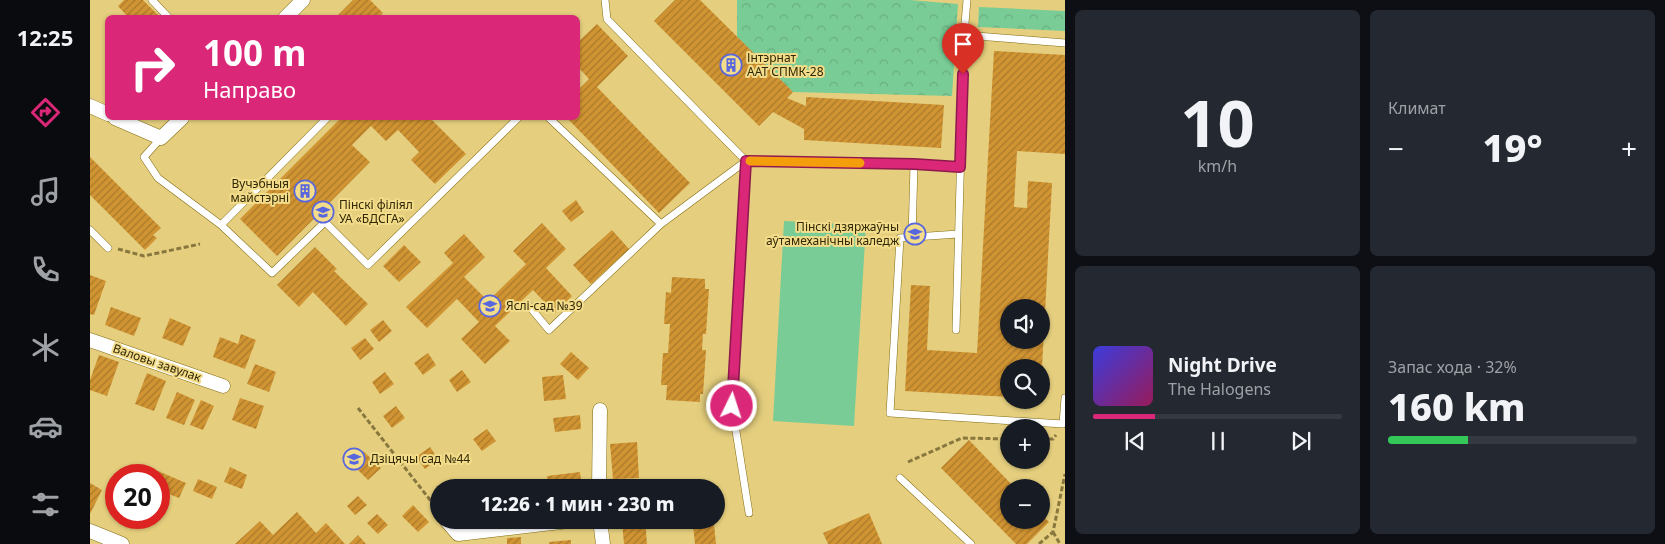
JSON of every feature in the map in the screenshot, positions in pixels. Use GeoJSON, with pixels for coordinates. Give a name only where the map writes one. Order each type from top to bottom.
{"type":"FeatureCollection","features":[{"type":"Feature","properties":{"kind":"street"},"geometry":{"type":"LineString","coordinates":[[288,15],[302,0]]}},
{"type":"Feature","properties":{"kind":"street"},"geometry":{"type":"LineString","coordinates":[[90,106],[105,113]]}},
{"type":"Feature","properties":{"kind":"street"},"geometry":{"type":"LineString","coordinates":[[120,120],[161,138],[180,120]]}},
{"type":"Feature","properties":{"kind":"street","name":"Валовы завулак"},"geometry":{"type":"LineString","coordinates":[[90,340],[223,386]]}},
{"type":"Feature","properties":{"kind":"street"},"geometry":{"type":"LineString","coordinates":[[600,410],[600,479]]}},
{"type":"Feature","properties":{"kind":"street"},"geometry":{"type":"LineString","coordinates":[[454,529],[458,534],[500,529]]}},
{"type":"Feature","properties":{"kind":"street"},"geometry":{"type":"LineString","coordinates":[[601,529],[603,544]]}},
{"type":"Feature","properties":{"kind":"street"},"geometry":{"type":"LineString","coordinates":[[90,532],[122,544]]}},
{"type":"Feature","properties":{"kind":"lane"},"geometry":{"type":"LineString","coordinates":[[152,0],[166,15]]}},
{"type":"Feature","properties":{"kind":"lane"},"geometry":{"type":"LineString","coordinates":[[605,0],[607,19],[746,161],[732,406],[749,513]]}},
{"type":"Feature","properties":{"kind":"lane"},"geometry":{"type":"LineString","coordinates":[[956,330],[964,35],[967,0]]}},
{"type":"Feature","properties":{"kind":"lane"},"geometry":{"type":"LineString","coordinates":[[964,35],[1065,43]]}},
{"type":"Feature","properties":{"kind":"lane"},"geometry":{"type":"LineString","coordinates":[[221,225],[325,120]]}},
{"type":"Feature","properties":{"kind":"lane"},"geometry":{"type":"LineString","coordinates":[[161,138],[144,157],[158,178],[221,225],[272,273],[325,222],[368,265],[516,120]]}},
{"type":"Feature","properties":{"kind":"lane"},"geometry":{"type":"LineString","coordinates":[[550,120],[661,224]]}},
{"type":"Feature","properties":{"kind":"lane"},"geometry":{"type":"LineString","coordinates":[[529,306],[550,330],[661,224],[746,161],[914,164],[960,167]]}},
{"type":"Feature","properties":{"kind":"lane"},"geometry":{"type":"LineString","coordinates":[[912,238],[914,164]]}},
{"type":"Feature","properties":{"kind":"lane"},"geometry":{"type":"LineString","coordinates":[[90,230],[108,248]]}},
{"type":"Feature","properties":{"kind":"lane"},"geometry":{"type":"LineString","coordinates":[[958,234],[900,238],[890,413],[1064,424],[1065,398]]}},
{"type":"Feature","properties":{"kind":"lane"},"geometry":{"type":"LineString","coordinates":[[900,478],[971,544]]}},
{"type":"Feature","properties":{"kind":"path"},"geometry":{"type":"LineString","coordinates":[[118,249],[144,256],[200,244]]}},
{"type":"Feature","properties":{"kind":"path"},"geometry":{"type":"LineString","coordinates":[[358,408],[430,500]]}},
{"type":"Feature","properties":{"kind":"path"},"geometry":{"type":"LineString","coordinates":[[908,462],[962,438],[1000,439]]}},
{"type":"Feature","properties":{"kind":"path"},"geometry":{"type":"LineString","coordinates":[[1039,544],[1053,532],[1065,474]]}},
{"type":"Feature","properties":{"kind":"path"},"geometry":{"type":"LineString","coordinates":[[1053,532],[1060,544]]}},
{"type":"Feature","properties":{"kind":"green space"},"geometry":{"type":"Polygon","coordinates":[[[737,0],[910,0],[958,4],[952,96],[793,92],[737,37],[737,0]]]}},
{"type":"Feature","properties":{"kind":"green space"},"geometry":{"type":"Polygon","coordinates":[[[979,7],[1065,11],[1065,31],[978,27],[979,7]]]}},
{"type":"Feature","properties":{"kind":"green space"},"geometry":{"type":"Polygon","coordinates":[[[784,221],[866,225],[854,426],[773,421],[784,221]]]}},
{"type":"Feature","properties":{"kind":"building"},"geometry":{"type":"Polygon","coordinates":[[[124,0],[143,0],[158,15],[126,15],[118,6],[124,0]]]}},
{"type":"Feature","properties":{"kind":"building"},"geometry":{"type":"Polygon","coordinates":[[[353,0],[370,0],[383,13],[381,15],[338,15],[353,0]]]}},
{"type":"Feature","properties":{"kind":"building"},"geometry":{"type":"Polygon","coordinates":[[[675,0],[700,0],[793,92],[787,98],[806,106],[806,97],[944,105],[941,148],[804,140],[804,129],[773,112],[759,126],[654,21],[675,0]]]}},
{"type":"Feature","properties":{"kind":"building"},"geometry":{"type":"Polygon","coordinates":[[[597,24],[628,56],[597,87],[690,183],[659,213],[569,120],[580,120],[580,88],[589,79],[580,69],[580,40],[597,24]]]}},
{"type":"Feature","properties":{"kind":"building"},"geometry":{"type":"Polygon","coordinates":[[[994,51],[1065,55],[1065,154],[1017,151],[1014,207],[1027,208],[1028,181],[1052,183],[1046,299],[1000,299],[1000,349],[1043,349],[1042,359],[1000,359],[1000,396],[905,391],[911,285],[930,286],[927,350],[977,353],[994,51]]]}},
{"type":"Feature","properties":{"kind":"building","name":"Вучэбныя майстэрні"},"geometry":{"type":"Polygon","coordinates":[[[339,120],[432,120],[466,154],[435,184],[411,160],[419,152],[398,130],[386,141],[371,126],[352,145],[370,162],[277,256],[240,219],[339,120]]]}},
{"type":"Feature","properties":{"kind":"building"},"geometry":{"type":"Polygon","coordinates":[[[90,157],[161,228],[153,235],[157,238],[145,250],[90,195],[90,157]]]}},
{"type":"Feature","properties":{"kind":"building"},"geometry":{"type":"Polygon","coordinates":[[[576,200],[584,212],[571,222],[562,211],[576,200]]]}},
{"type":"Feature","properties":{"kind":"building"},"geometry":{"type":"Polygon","coordinates":[[[542,223],[566,249],[546,268],[572,296],[555,313],[533,290],[495,326],[510,341],[485,364],[461,339],[479,322],[457,299],[427,328],[406,307],[453,263],[444,253],[464,234],[485,257],[464,277],[488,301],[526,264],[513,251],[542,223]]]}},
{"type":"Feature","properties":{"kind":"building"},"geometry":{"type":"Polygon","coordinates":[[[612,230],[629,249],[591,284],[573,265],[612,230]]]}},
{"type":"Feature","properties":{"kind":"building"},"geometry":{"type":"Polygon","coordinates":[[[404,245],[421,262],[399,282],[383,266],[404,245]]]}},
{"type":"Feature","properties":{"kind":"building"},"geometry":{"type":"Polygon","coordinates":[[[315,247],[337,269],[334,271],[368,304],[346,326],[313,292],[299,307],[277,285],[315,247]]]}},
{"type":"Feature","properties":{"kind":"building"},"geometry":{"type":"Polygon","coordinates":[[[90,275],[106,281],[94,315],[90,314],[90,275]]]}},
{"type":"Feature","properties":{"kind":"building"},"geometry":{"type":"Polygon","coordinates":[[[672,277],[705,279],[705,289],[709,289],[706,334],[703,334],[702,350],[706,350],[703,394],[700,394],[700,402],[666,400],[667,385],[661,385],[663,353],[668,353],[670,324],[664,324],[666,292],[671,293],[672,277]]]}},
{"type":"Feature","properties":{"kind":"building"},"geometry":{"type":"Polygon","coordinates":[[[111,307],[141,318],[134,336],[105,325],[111,307]]]}},
{"type":"Feature","properties":{"kind":"building"},"geometry":{"type":"Polygon","coordinates":[[[170,318],[191,327],[183,346],[162,338],[170,318]]]}},
{"type":"Feature","properties":{"kind":"building"},"geometry":{"type":"Polygon","coordinates":[[[383,320],[392,331],[379,342],[370,330],[383,320]]]}},
{"type":"Feature","properties":{"kind":"building"},"geometry":{"type":"Polygon","coordinates":[[[241,334],[256,340],[245,369],[213,357],[220,337],[238,344],[241,334]]]}},
{"type":"Feature","properties":{"kind":"building"},"geometry":{"type":"Polygon","coordinates":[[[365,338],[374,349],[360,360],[351,348],[365,338]]]}},
{"type":"Feature","properties":{"kind":"building"},"geometry":{"type":"Polygon","coordinates":[[[571,352],[589,368],[578,380],[560,364],[571,352]]]}},
{"type":"Feature","properties":{"kind":"building"},"geometry":{"type":"Polygon","coordinates":[[[428,353],[436,365],[423,375],[414,363],[428,353]]]}},
{"type":"Feature","properties":{"kind":"building"},"geometry":{"type":"Polygon","coordinates":[[[99,355],[119,362],[107,396],[90,390],[90,380],[99,355]]]}},
{"type":"Feature","properties":{"kind":"building"},"geometry":{"type":"Polygon","coordinates":[[[255,364],[276,372],[269,392],[247,384],[255,364]]]}},
{"type":"Feature","properties":{"kind":"building"},"geometry":{"type":"Polygon","coordinates":[[[462,370],[471,382],[457,392],[449,380],[462,370]]]}},
{"type":"Feature","properties":{"kind":"building"},"geometry":{"type":"Polygon","coordinates":[[[385,372],[394,384],[380,394],[372,382],[385,372]]]}},
{"type":"Feature","properties":{"kind":"building"},"geometry":{"type":"Polygon","coordinates":[[[147,373],[166,381],[154,411],[135,404],[147,373]]]}},
{"type":"Feature","properties":{"kind":"building"},"geometry":{"type":"Polygon","coordinates":[[[563,375],[566,399],[544,401],[542,377],[563,375]]]}},
{"type":"Feature","properties":{"kind":"building"},"geometry":{"type":"Polygon","coordinates":[[[177,392],[195,400],[184,425],[166,418],[177,392]]]}},
{"type":"Feature","properties":{"kind":"building"},"geometry":{"type":"Polygon","coordinates":[[[240,398],[264,406],[256,429],[232,420],[240,398]]]}},
{"type":"Feature","properties":{"kind":"building"},"geometry":{"type":"Polygon","coordinates":[[[201,400],[214,406],[203,430],[190,425],[201,400]]]}},
{"type":"Feature","properties":{"kind":"building"},"geometry":{"type":"Polygon","coordinates":[[[396,406],[405,418],[392,428],[383,416],[396,406]]]}},
{"type":"Feature","properties":{"kind":"building"},"geometry":{"type":"Polygon","coordinates":[[[580,415],[581,429],[555,432],[553,418],[580,415]]]}},
{"type":"Feature","properties":{"kind":"building"},"geometry":{"type":"Polygon","coordinates":[[[487,429],[496,441],[482,451],[473,439],[487,429]]]}},
{"type":"Feature","properties":{"kind":"building"},"geometry":{"type":"Polygon","coordinates":[[[969,440],[1006,479],[1000,479],[1000,528],[941,468],[969,440]]]}},
{"type":"Feature","properties":{"kind":"building"},"geometry":{"type":"Polygon","coordinates":[[[637,442],[639,478],[613,479],[610,444],[637,442]]]}},
{"type":"Feature","properties":{"kind":"building"},"geometry":{"type":"Polygon","coordinates":[[[430,447],[438,459],[425,469],[416,457],[430,447]]]}},
{"type":"Feature","properties":{"kind":"building"},"geometry":{"type":"Polygon","coordinates":[[[363,451],[381,468],[368,480],[351,463],[363,451]]]}},
{"type":"Feature","properties":{"kind":"building"},"geometry":{"type":"Polygon","coordinates":[[[230,467],[247,475],[242,489],[224,482],[230,467]]]}},
{"type":"Feature","properties":{"kind":"building"},"geometry":{"type":"Polygon","coordinates":[[[580,472],[581,479],[547,479],[547,476],[580,472]]]}},
{"type":"Feature","properties":{"kind":"building"},"geometry":{"type":"Polygon","coordinates":[[[170,476],[186,483],[179,498],[170,494],[170,476]]]}},
{"type":"Feature","properties":{"kind":"building"},"geometry":{"type":"Polygon","coordinates":[[[198,479],[217,487],[212,499],[193,491],[198,479]]]}},
{"type":"Feature","properties":{"kind":"building"},"geometry":{"type":"Polygon","coordinates":[[[90,483],[102,490],[90,514],[90,483]]]}},
{"type":"Feature","properties":{"kind":"building"},"geometry":{"type":"Polygon","coordinates":[[[358,496],[367,505],[355,515],[347,506],[358,496]]]}},
{"type":"Feature","properties":{"kind":"building"},"geometry":{"type":"Polygon","coordinates":[[[413,505],[429,522],[418,532],[402,516],[413,505]]]}},
{"type":"Feature","properties":{"kind":"building"},"geometry":{"type":"Polygon","coordinates":[[[297,512],[316,533],[326,523],[345,544],[235,544],[260,521],[273,535],[297,512]]]}},
{"type":"Feature","properties":{"kind":"building"},"geometry":{"type":"Polygon","coordinates":[[[869,513],[882,544],[828,544],[823,533],[869,513]]]}},
{"type":"Feature","properties":{"kind":"building"},"geometry":{"type":"Polygon","coordinates":[[[377,514],[388,525],[378,534],[367,523],[377,514]]]}},
{"type":"Feature","properties":{"kind":"building"},"geometry":{"type":"Polygon","coordinates":[[[623,529],[646,529],[647,544],[624,544],[623,529]]]}},
{"type":"Feature","properties":{"kind":"building"},"geometry":{"type":"Polygon","coordinates":[[[693,529],[714,529],[716,544],[695,544],[693,529]]]}},
{"type":"Feature","properties":{"kind":"building"},"geometry":{"type":"Polygon","coordinates":[[[1001,529],[1042,529],[1027,544],[1016,544],[1001,529]]]}},
{"type":"Feature","properties":{"kind":"building"},"geometry":{"type":"Polygon","coordinates":[[[358,535],[366,544],[349,544],[358,535]]]}},
{"type":"Feature","properties":{"kind":"building"},"geometry":{"type":"Polygon","coordinates":[[[521,537],[521,544],[507,544],[507,538],[521,537]]]}},
{"type":"Feature","properties":{"kind":"building"},"geometry":{"type":"Polygon","coordinates":[[[571,540],[571,544],[549,544],[549,542],[571,540]]]}},
{"type":"Feature","properties":{"kind":"slow traffic"},"geometry":{"type":"LineString","coordinates":[[750,161],[860,163]]}},
{"type":"Feature","properties":{"kind":"place","name":"Інтэрнат ААТ СПМК-28"},"geometry":{"type":"Point","coordinates":[731,65]}},
{"type":"Feature","properties":{"kind":"place","name":"Вучэбныя майстэрні"},"geometry":{"type":"Point","coordinates":[305,191]}},
{"type":"Feature","properties":{"kind":"place","name":"Пінскі філіял УА «БДСГА»"},"geometry":{"type":"Point","coordinates":[323,212]}},
{"type":"Feature","properties":{"kind":"place","name":"Пінскі дзяржаўны аўтамеханічны каледж"},"geometry":{"type":"Point","coordinates":[915,234]}},
{"type":"Feature","properties":{"kind":"place","name":"Яслі-сад №39"},"geometry":{"type":"Point","coordinates":[490,306]}},
{"type":"Feature","properties":{"kind":"place","name":"Дзіцячы сад №44"},"geometry":{"type":"Point","coordinates":[354,459]}},
{"type":"Feature","properties":{"kind":"route"},"geometry":{"type":"LineString","coordinates":[[732,406],[746,161],[914,164],[960,167],[963,74]]}}]}
